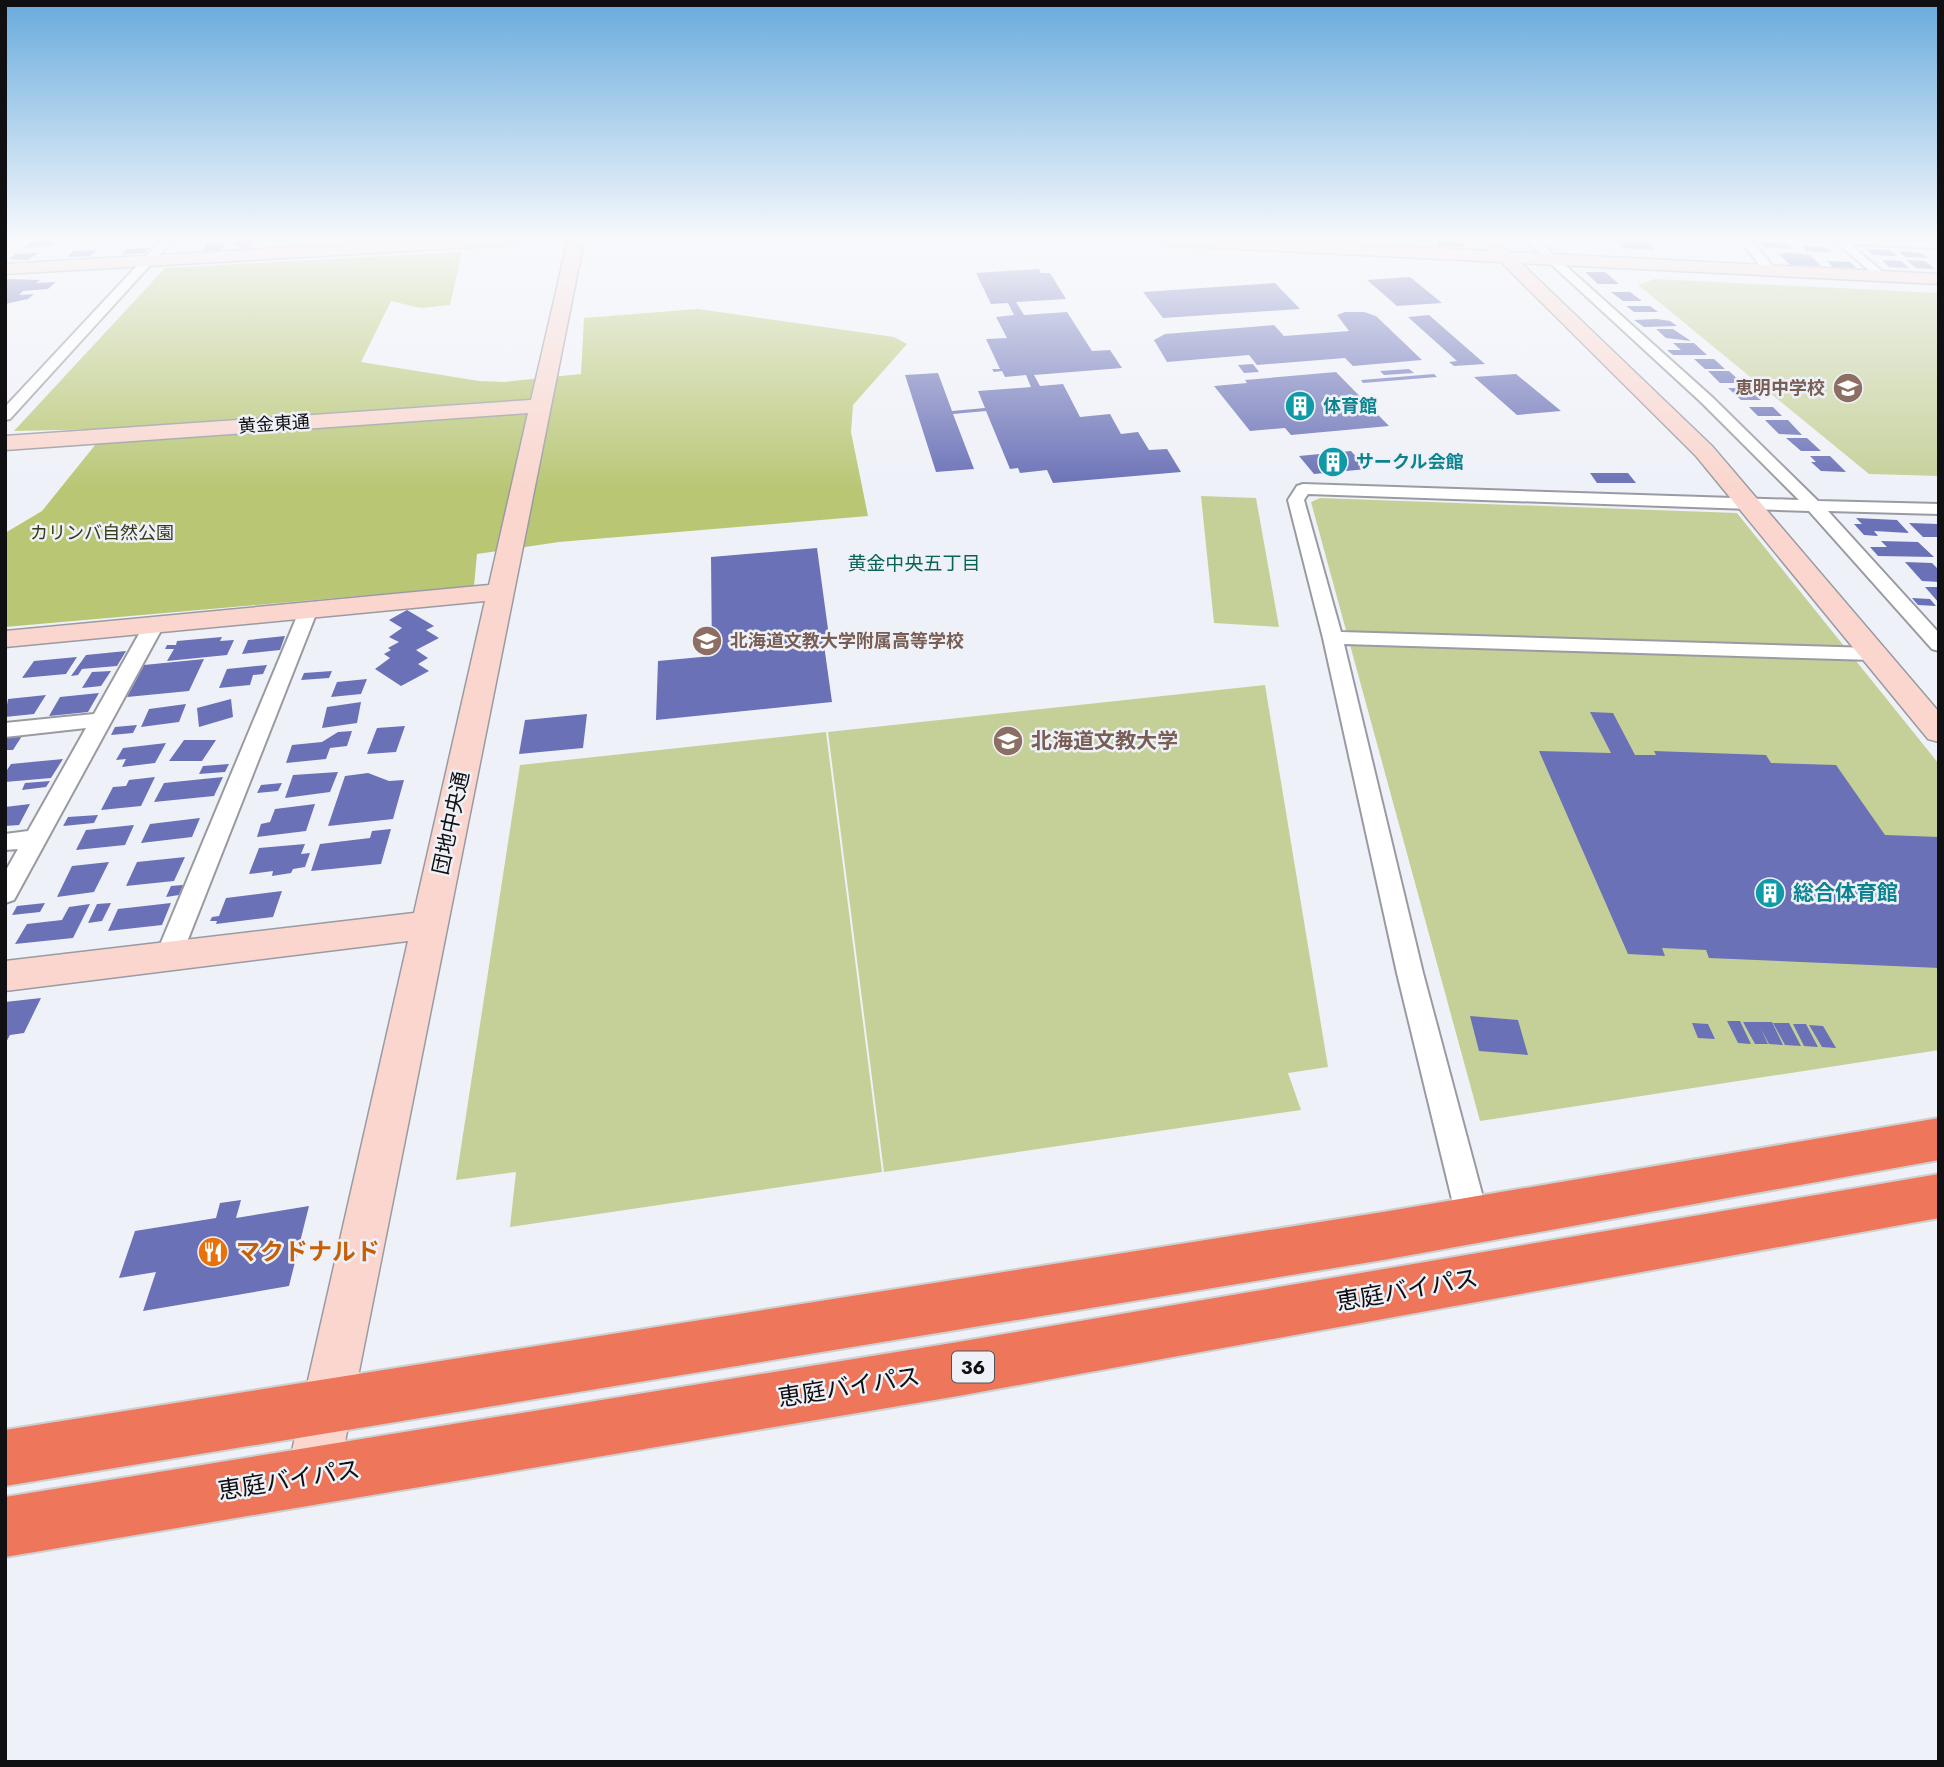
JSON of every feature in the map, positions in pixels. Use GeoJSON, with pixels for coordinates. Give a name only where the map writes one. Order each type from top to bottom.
{"type":"FeatureCollection","features":[{"type":"Feature","properties":{"kind":"highway"},"geometry":{"type":"LineString","coordinates":[[5,1458],[1473,1220],[1939,1139]]}},
{"type":"Feature","properties":{"kind":"highway","name":"恵庭バイパス"},"geometry":{"type":"LineString","coordinates":[[5,1527],[945,1371],[1939,1196]]}},
{"type":"Feature","properties":{"kind":"street"},"geometry":{"type":"LineString","coordinates":[[5,416],[90,322]]}},
{"type":"Feature","properties":{"kind":"street","name":"団地中央通"},"geometry":{"type":"LineString","coordinates":[[312,1477],[559,322]]}},
{"type":"Feature","properties":{"kind":"street"},"geometry":{"type":"LineString","coordinates":[[1572,322],[1704,452],[1939,733]]}},
{"type":"Feature","properties":{"kind":"street"},"geometry":{"type":"LineString","coordinates":[[1618,322],[1707,400],[1813,505],[1939,645]]}},
{"type":"Feature","properties":{"kind":"street","name":"黄金東通"},"geometry":{"type":"LineString","coordinates":[[5,443],[542,405]]}},
{"type":"Feature","properties":{"kind":"street"},"geometry":{"type":"LineString","coordinates":[[1473,1220],[1410,973],[1333,638],[1296,500],[1303,489],[1939,509]]}},
{"type":"Feature","properties":{"kind":"street"},"geometry":{"type":"LineString","coordinates":[[5,639],[500,592]]}},
{"type":"Feature","properties":{"kind":"street"},"geometry":{"type":"LineString","coordinates":[[168,957],[309,609]]}},
{"type":"Feature","properties":{"kind":"street"},"geometry":{"type":"LineString","coordinates":[[5,894],[154,625]]}},
{"type":"Feature","properties":{"kind":"street"},"geometry":{"type":"LineString","coordinates":[[1333,638],[1873,654]]}},
{"type":"Feature","properties":{"kind":"street"},"geometry":{"type":"LineString","coordinates":[[5,730],[100,720]]}},
{"type":"Feature","properties":{"kind":"street"},"geometry":{"type":"LineString","coordinates":[[5,842],[37,838]]}},
{"type":"Feature","properties":{"kind":"street"},"geometry":{"type":"LineString","coordinates":[[5,976],[430,925]]}},
{"type":"Feature","properties":{"kind":"green space","name":"カリンバ自然公園"},"geometry":{"type":"Polygon","coordinates":[[[115,322],[380,322],[361,362],[479,381],[504,382],[581,374],[584,322],[792,322],[894,337],[907,344],[853,405],[851,432],[868,516],[559,542],[477,554],[474,586],[5,627],[5,533],[42,511],[108,429],[14,431],[115,322]]]}},
{"type":"Feature","properties":{"kind":"green space","name":"恵明中学校"},"geometry":{"type":"Polygon","coordinates":[[[1684,322],[1939,322],[1939,476],[1869,474],[1684,322]]]}},
{"type":"Feature","properties":{"kind":"green space"},"geometry":{"type":"Polygon","coordinates":[[[1201,496],[1256,498],[1279,627],[1214,623],[1201,496]]]}},
{"type":"Feature","properties":{"kind":"green space"},"geometry":{"type":"Polygon","coordinates":[[[1320,498],[1737,513],[1939,764],[1939,1050],[1480,1121],[1311,502],[1320,498]]]}},
{"type":"Feature","properties":{"kind":"green space"},"geometry":{"type":"Polygon","coordinates":[[[1265,685],[1328,1067],[1288,1073],[1301,1110],[884,1172],[828,732],[1265,685]]]}},
{"type":"Feature","properties":{"kind":"green space"},"geometry":{"type":"Polygon","coordinates":[[[826,732],[882,1172],[510,1227],[516,1172],[456,1180],[520,765],[826,732]]]}},
{"type":"Feature","properties":{"kind":"building"},"geometry":{"type":"Polygon","coordinates":[[[999,322],[1074,322],[1092,351],[1110,350],[1122,368],[1034,375],[1040,386],[1063,384],[1080,417],[1110,414],[1121,434],[1138,432],[1149,450],[1167,449],[1181,472],[1053,483],[1047,470],[1020,473],[1018,468],[1010,469],[986,411],[953,414],[974,469],[936,472],[905,375],[938,373],[952,411],[985,408],[978,391],[1031,387],[1026,375],[1005,377],[1002,371],[994,372],[992,369],[1000,369],[986,339],[1007,338],[999,322]]]}},
{"type":"Feature","properties":{"kind":"building"},"geometry":{"type":"Polygon","coordinates":[[[1343,322],[1383,322],[1422,360],[1353,366],[1345,358],[1257,365],[1249,355],[1167,362],[1154,340],[1165,334],[1274,325],[1284,336],[1349,331],[1343,322]]]}},
{"type":"Feature","properties":{"kind":"building"},"geometry":{"type":"Polygon","coordinates":[[[1414,322],[1438,322],[1485,364],[1454,366],[1449,362],[1457,361],[1414,322]]]}},
{"type":"Feature","properties":{"kind":"building"},"geometry":{"type":"Polygon","coordinates":[[[1638,322],[1672,322],[1677,326],[1644,327],[1638,322]]]}},
{"type":"Feature","properties":{"kind":"building"},"geometry":{"type":"Polygon","coordinates":[[[1656,329],[1673,329],[1691,341],[1666,338],[1656,329]]]}},
{"type":"Feature","properties":{"kind":"building"},"geometry":{"type":"Polygon","coordinates":[[[1673,343],[1694,343],[1707,355],[1673,355],[1667,350],[1681,350],[1673,343]]]}},
{"type":"Feature","properties":{"kind":"building"},"geometry":{"type":"Polygon","coordinates":[[[1694,359],[1714,359],[1725,369],[1705,369],[1694,359]]]}},
{"type":"Feature","properties":{"kind":"building"},"geometry":{"type":"Polygon","coordinates":[[[1253,364],[1259,372],[1244,373],[1238,365],[1253,364]]]}},
{"type":"Feature","properties":{"kind":"building"},"geometry":{"type":"Polygon","coordinates":[[[1409,369],[1414,373],[1384,375],[1380,371],[1409,369]]]}},
{"type":"Feature","properties":{"kind":"building"},"geometry":{"type":"Polygon","coordinates":[[[1708,371],[1729,371],[1742,383],[1720,383],[1708,371]]]}},
{"type":"Feature","properties":{"kind":"building","name":"体育館"},"geometry":{"type":"Polygon","coordinates":[[[1336,372],[1389,426],[1291,435],[1285,428],[1250,431],[1214,386],[1247,383],[1245,380],[1336,372]]]}},
{"type":"Feature","properties":{"kind":"building"},"geometry":{"type":"Polygon","coordinates":[[[1434,374],[1437,377],[1363,383],[1361,380],[1434,374]]]}},
{"type":"Feature","properties":{"kind":"building"},"geometry":{"type":"Polygon","coordinates":[[[1516,374],[1561,411],[1517,415],[1474,377],[1516,374]]]}},
{"type":"Feature","properties":{"kind":"building"},"geometry":{"type":"Polygon","coordinates":[[[1728,388],[1748,388],[1761,400],[1741,400],[1728,388]]]}},
{"type":"Feature","properties":{"kind":"building"},"geometry":{"type":"Polygon","coordinates":[[[1749,407],[1773,407],[1782,416],[1758,416],[1749,407]]]}},
{"type":"Feature","properties":{"kind":"building"},"geometry":{"type":"Polygon","coordinates":[[[1765,420],[1788,420],[1802,435],[1779,434],[1765,420]]]}},
{"type":"Feature","properties":{"kind":"building"},"geometry":{"type":"Polygon","coordinates":[[[1786,438],[1807,438],[1821,451],[1801,451],[1786,438]]]}},
{"type":"Feature","properties":{"kind":"building","name":"サークル会館"},"geometry":{"type":"Polygon","coordinates":[[[1351,451],[1367,469],[1314,474],[1299,456],[1351,451]]]}},
{"type":"Feature","properties":{"kind":"building"},"geometry":{"type":"Polygon","coordinates":[[[1810,456],[1830,456],[1846,472],[1821,471],[1811,462],[1816,462],[1810,456]]]}},
{"type":"Feature","properties":{"kind":"building"},"geometry":{"type":"Polygon","coordinates":[[[1590,473],[1628,473],[1636,483],[1597,483],[1590,473]]]}},
{"type":"Feature","properties":{"kind":"building"},"geometry":{"type":"Polygon","coordinates":[[[1856,518],[1897,520],[1909,533],[1874,531],[1878,536],[1864,535],[1854,524],[1862,524],[1856,518]]]}},
{"type":"Feature","properties":{"kind":"building"},"geometry":{"type":"Polygon","coordinates":[[[1909,523],[1939,524],[1939,537],[1923,537],[1909,523]]]}},
{"type":"Feature","properties":{"kind":"building"},"geometry":{"type":"Polygon","coordinates":[[[1881,541],[1918,542],[1934,557],[1878,556],[1870,547],[1887,547],[1881,541]]]}},
{"type":"Feature","properties":{"kind":"building"},"geometry":{"type":"Polygon","coordinates":[[[817,548],[830,644],[824,645],[832,702],[656,720],[658,661],[712,656],[711,557],[817,548]]]}},
{"type":"Feature","properties":{"kind":"building"},"geometry":{"type":"Polygon","coordinates":[[[1905,562],[1932,563],[1939,570],[1939,582],[1922,581],[1905,562]]]}},
{"type":"Feature","properties":{"kind":"building"},"geometry":{"type":"Polygon","coordinates":[[[1925,587],[1939,587],[1939,603],[1925,587]]]}},
{"type":"Feature","properties":{"kind":"building"},"geometry":{"type":"Polygon","coordinates":[[[1912,598],[1930,599],[1936,606],[1918,605],[1912,598]]]}},
{"type":"Feature","properties":{"kind":"building"},"geometry":{"type":"Polygon","coordinates":[[[407,610],[434,626],[426,630],[439,638],[416,650],[428,658],[418,664],[429,671],[401,686],[375,669],[390,658],[384,654],[391,650],[388,648],[399,642],[389,637],[402,628],[389,620],[407,610]]]}},
{"type":"Feature","properties":{"kind":"building"},"geometry":{"type":"Polygon","coordinates":[[[285,636],[280,650],[242,654],[248,640],[285,636]]]}},
{"type":"Feature","properties":{"kind":"building"},"geometry":{"type":"Polygon","coordinates":[[[222,637],[220,641],[234,640],[227,655],[167,661],[174,649],[165,649],[167,645],[176,645],[177,641],[222,637]]]}},
{"type":"Feature","properties":{"kind":"building"},"geometry":{"type":"Polygon","coordinates":[[[126,651],[117,666],[82,669],[78,675],[71,676],[86,655],[126,651]]]}},
{"type":"Feature","properties":{"kind":"building"},"geometry":{"type":"Polygon","coordinates":[[[77,657],[66,674],[22,678],[34,661],[77,657]]]}},
{"type":"Feature","properties":{"kind":"building"},"geometry":{"type":"Polygon","coordinates":[[[204,659],[189,691],[127,697],[144,665],[204,659]]]}},
{"type":"Feature","properties":{"kind":"building"},"geometry":{"type":"Polygon","coordinates":[[[267,665],[263,674],[253,675],[250,685],[219,688],[227,669],[267,665]]]}},
{"type":"Feature","properties":{"kind":"building"},"geometry":{"type":"Polygon","coordinates":[[[111,671],[101,686],[82,688],[92,672],[111,671]]]}},
{"type":"Feature","properties":{"kind":"building"},"geometry":{"type":"Polygon","coordinates":[[[332,671],[329,678],[301,680],[304,673],[332,671]]]}},
{"type":"Feature","properties":{"kind":"building"},"geometry":{"type":"Polygon","coordinates":[[[367,679],[361,694],[331,697],[337,682],[367,679]]]}},
{"type":"Feature","properties":{"kind":"building"},"geometry":{"type":"Polygon","coordinates":[[[99,693],[88,712],[49,716],[60,697],[99,693]]]}},
{"type":"Feature","properties":{"kind":"building"},"geometry":{"type":"Polygon","coordinates":[[[46,695],[34,714],[5,717],[8,699],[46,695]]]}},
{"type":"Feature","properties":{"kind":"building"},"geometry":{"type":"Polygon","coordinates":[[[231,699],[233,717],[199,727],[197,708],[231,699]]]}},
{"type":"Feature","properties":{"kind":"building"},"geometry":{"type":"Polygon","coordinates":[[[361,702],[357,723],[322,728],[327,707],[361,702]]]}},
{"type":"Feature","properties":{"kind":"building"},"geometry":{"type":"Polygon","coordinates":[[[186,704],[179,722],[141,727],[149,709],[186,704]]]}},
{"type":"Feature","properties":{"kind":"building","name":"総合体育館"},"geometry":{"type":"Polygon","coordinates":[[[1590,712],[1613,713],[1635,755],[1656,755],[1654,751],[1766,755],[1771,763],[1836,765],[1885,835],[1939,837],[1939,968],[1709,958],[1706,950],[1662,948],[1665,956],[1628,954],[1539,751],[1611,753],[1590,712]]]}},
{"type":"Feature","properties":{"kind":"building"},"geometry":{"type":"Polygon","coordinates":[[[587,714],[583,748],[519,754],[525,720],[587,714]]]}},
{"type":"Feature","properties":{"kind":"building"},"geometry":{"type":"Polygon","coordinates":[[[137,725],[133,733],[111,735],[115,727],[137,725]]]}},
{"type":"Feature","properties":{"kind":"building"},"geometry":{"type":"Polygon","coordinates":[[[405,726],[396,752],[367,754],[377,728],[405,726]]]}},
{"type":"Feature","properties":{"kind":"building"},"geometry":{"type":"Polygon","coordinates":[[[352,731],[347,746],[330,748],[326,759],[286,763],[292,745],[322,742],[338,732],[352,731]]]}},
{"type":"Feature","properties":{"kind":"building"},"geometry":{"type":"Polygon","coordinates":[[[22,736],[13,750],[5,750],[5,738],[22,736]]]}},
{"type":"Feature","properties":{"kind":"building"},"geometry":{"type":"Polygon","coordinates":[[[184,740],[216,740],[202,761],[169,761],[184,740]]]}},
{"type":"Feature","properties":{"kind":"building"},"geometry":{"type":"Polygon","coordinates":[[[166,743],[155,763],[122,767],[126,759],[116,760],[123,748],[166,743]]]}},
{"type":"Feature","properties":{"kind":"building"},"geometry":{"type":"Polygon","coordinates":[[[63,759],[51,778],[5,782],[5,773],[11,764],[63,759]]]}},
{"type":"Feature","properties":{"kind":"building"},"geometry":{"type":"Polygon","coordinates":[[[229,764],[225,772],[199,774],[203,766],[229,764]]]}},
{"type":"Feature","properties":{"kind":"building"},"geometry":{"type":"Polygon","coordinates":[[[338,772],[330,792],[285,798],[293,775],[338,772]]]}},
{"type":"Feature","properties":{"kind":"building"},"geometry":{"type":"Polygon","coordinates":[[[368,773],[389,781],[404,780],[393,819],[328,826],[345,776],[368,773]]]}},
{"type":"Feature","properties":{"kind":"building"},"geometry":{"type":"Polygon","coordinates":[[[155,777],[141,806],[101,810],[113,787],[126,786],[129,780],[155,777]]]}},
{"type":"Feature","properties":{"kind":"building"},"geometry":{"type":"Polygon","coordinates":[[[223,777],[214,796],[154,802],[164,783],[223,777]]]}},
{"type":"Feature","properties":{"kind":"building"},"geometry":{"type":"Polygon","coordinates":[[[50,781],[46,787],[22,790],[25,783],[50,781]]]}},
{"type":"Feature","properties":{"kind":"building"},"geometry":{"type":"Polygon","coordinates":[[[282,783],[278,791],[257,793],[261,785],[282,783]]]}},
{"type":"Feature","properties":{"kind":"building"},"geometry":{"type":"Polygon","coordinates":[[[30,804],[19,825],[5,826],[5,807],[30,804]]]}},
{"type":"Feature","properties":{"kind":"building"},"geometry":{"type":"Polygon","coordinates":[[[315,804],[306,831],[257,837],[261,824],[270,822],[275,809],[315,804]]]}},
{"type":"Feature","properties":{"kind":"building"},"geometry":{"type":"Polygon","coordinates":[[[98,815],[94,823],[63,826],[68,817],[98,815]]]}},
{"type":"Feature","properties":{"kind":"building"},"geometry":{"type":"Polygon","coordinates":[[[200,818],[192,837],[141,843],[150,824],[200,818]]]}},
{"type":"Feature","properties":{"kind":"building"},"geometry":{"type":"Polygon","coordinates":[[[134,825],[125,845],[76,850],[86,830],[134,825]]]}},
{"type":"Feature","properties":{"kind":"building"},"geometry":{"type":"Polygon","coordinates":[[[391,829],[381,864],[311,871],[320,844],[370,838],[372,831],[391,829]]]}},
{"type":"Feature","properties":{"kind":"building"},"geometry":{"type":"Polygon","coordinates":[[[305,844],[301,854],[310,853],[305,867],[293,869],[291,873],[272,876],[273,871],[249,874],[259,848],[305,844]]]}},
{"type":"Feature","properties":{"kind":"building"},"geometry":{"type":"Polygon","coordinates":[[[185,857],[174,881],[126,886],[137,862],[185,857]]]}},
{"type":"Feature","properties":{"kind":"building"},"geometry":{"type":"Polygon","coordinates":[[[109,862],[94,892],[57,897],[72,866],[109,862]]]}},
{"type":"Feature","properties":{"kind":"building"},"geometry":{"type":"Polygon","coordinates":[[[183,885],[179,895],[166,897],[171,886],[183,885]]]}},
{"type":"Feature","properties":{"kind":"building"},"geometry":{"type":"Polygon","coordinates":[[[282,891],[273,917],[216,924],[217,921],[210,921],[212,917],[219,916],[226,898],[282,891]]]}},
{"type":"Feature","properties":{"kind":"building"},"geometry":{"type":"Polygon","coordinates":[[[45,903],[40,912],[12,915],[17,906],[45,903]]]}},
{"type":"Feature","properties":{"kind":"building"},"geometry":{"type":"Polygon","coordinates":[[[111,903],[102,921],[88,923],[97,904],[111,903]]]}},
{"type":"Feature","properties":{"kind":"building"},"geometry":{"type":"Polygon","coordinates":[[[171,903],[162,925],[108,931],[118,909],[171,903]]]}},
{"type":"Feature","properties":{"kind":"building"},"geometry":{"type":"Polygon","coordinates":[[[90,904],[73,938],[15,944],[27,924],[62,920],[69,907],[90,904]]]}},
{"type":"Feature","properties":{"kind":"building"},"geometry":{"type":"Polygon","coordinates":[[[41,998],[24,1033],[10,1035],[5,1044],[5,1002],[41,998]]]}},
{"type":"Feature","properties":{"kind":"building"},"geometry":{"type":"Polygon","coordinates":[[[1470,1016],[1518,1020],[1528,1055],[1479,1051],[1470,1016]]]}},
{"type":"Feature","properties":{"kind":"building"},"geometry":{"type":"Polygon","coordinates":[[[1727,1021],[1740,1021],[1751,1044],[1738,1043],[1727,1021]]]}},
{"type":"Feature","properties":{"kind":"building"},"geometry":{"type":"Polygon","coordinates":[[[1743,1022],[1772,1022],[1783,1045],[1769,1044],[1761,1029],[1768,1044],[1755,1044],[1743,1022]]]}},
{"type":"Feature","properties":{"kind":"building"},"geometry":{"type":"Polygon","coordinates":[[[1692,1023],[1708,1024],[1715,1039],[1698,1038],[1692,1023]]]}},
{"type":"Feature","properties":{"kind":"building"},"geometry":{"type":"Polygon","coordinates":[[[1773,1023],[1789,1023],[1801,1046],[1785,1045],[1773,1023]]]}},
{"type":"Feature","properties":{"kind":"building"},"geometry":{"type":"Polygon","coordinates":[[[1793,1024],[1806,1024],[1818,1047],[1804,1046],[1793,1024]]]}},
{"type":"Feature","properties":{"kind":"building"},"geometry":{"type":"Polygon","coordinates":[[[1809,1025],[1823,1026],[1836,1048],[1822,1047],[1809,1025]]]}},
{"type":"Feature","properties":{"kind":"building","name":"マクドナルド"},"geometry":{"type":"Polygon","coordinates":[[[241,1200],[236,1218],[309,1206],[289,1286],[143,1311],[156,1272],[119,1278],[135,1231],[216,1218],[220,1203],[241,1200]]]}},
{"type":"Feature","properties":{"kind":"place","name":"恵明中学校"},"geometry":{"type":"Point","coordinates":[1848,388]}},
{"type":"Feature","properties":{"kind":"place","name":"体育館"},"geometry":{"type":"Point","coordinates":[1300,406]}},
{"type":"Feature","properties":{"kind":"place","name":"サークル会館"},"geometry":{"type":"Point","coordinates":[1333,462]}},
{"type":"Feature","properties":{"kind":"place","name":"北海道文教大学附属高等学校"},"geometry":{"type":"Point","coordinates":[707,641]}},
{"type":"Feature","properties":{"kind":"place","name":"北海道文教大学"},"geometry":{"type":"Point","coordinates":[1008,741]}},
{"type":"Feature","properties":{"kind":"place","name":"総合体育館"},"geometry":{"type":"Point","coordinates":[1770,893]}},
{"type":"Feature","properties":{"kind":"place","name":"マクドナルド"},"geometry":{"type":"Point","coordinates":[213,1252]}},
{"type":"Feature","properties":{"kind":"district","name":"黄金中央五丁目"},"geometry":{"type":"Point","coordinates":[914,563]}}]}
